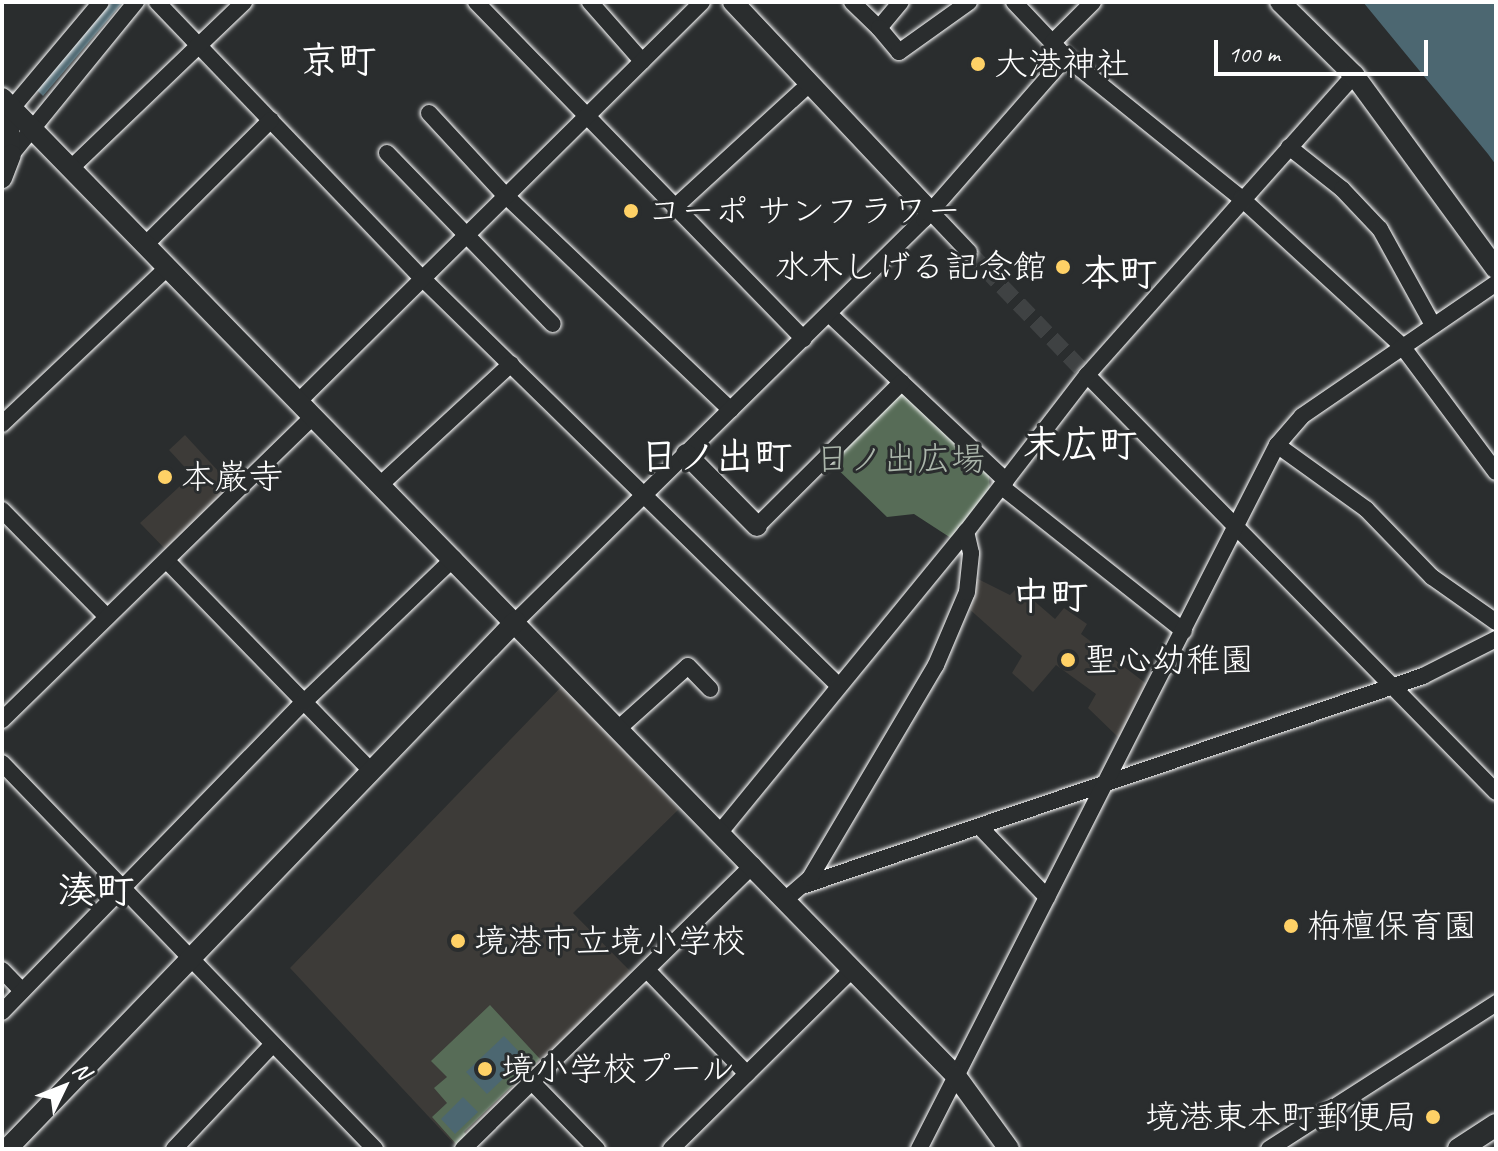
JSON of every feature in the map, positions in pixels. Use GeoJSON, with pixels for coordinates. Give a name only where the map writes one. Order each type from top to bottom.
{"type":"FeatureCollection","features":[{"type":"Feature","properties":{"kind":"main road"},"geometry":{"type":"LineString","coordinates":[[1459,1149],[1496,1125]]}},
{"type":"Feature","properties":{"kind":"street"},"geometry":{"type":"LineString","coordinates":[[11,155],[7,103],[101,2]]}},
{"type":"Feature","properties":{"kind":"street"},"geometry":{"type":"LineString","coordinates":[[2,178],[11,155],[31,128],[136,2]]}},
{"type":"Feature","properties":{"kind":"street"},"geometry":{"type":"LineString","coordinates":[[157,2],[421,277],[839,686]]}},
{"type":"Feature","properties":{"kind":"street"},"geometry":{"type":"LineString","coordinates":[[71,168],[244,2]]}},
{"type":"Feature","properties":{"kind":"street"},"geometry":{"type":"LineString","coordinates":[[476,2],[804,339]]}},
{"type":"Feature","properties":{"kind":"street"},"geometry":{"type":"LineString","coordinates":[[590,2],[642,61]]}},
{"type":"Feature","properties":{"kind":"street"},"geometry":{"type":"LineString","coordinates":[[2,720],[167,561],[421,277],[702,2]]}},
{"type":"Feature","properties":{"kind":"street"},"geometry":{"type":"LineString","coordinates":[[733,2],[969,252]]}},
{"type":"Feature","properties":{"kind":"street"},"geometry":{"type":"LineString","coordinates":[[852,2],[899,52],[969,2]]}},
{"type":"Feature","properties":{"kind":"street"},"geometry":{"type":"LineString","coordinates":[[879,28],[901,2]]}},
{"type":"Feature","properties":{"kind":"street"},"geometry":{"type":"LineString","coordinates":[[1014,2],[1066,57],[1241,198],[1402,346],[1496,472]]}},
{"type":"Feature","properties":{"kind":"street"},"geometry":{"type":"LineString","coordinates":[[1052,43],[1093,2]]}},
{"type":"Feature","properties":{"kind":"street"},"geometry":{"type":"LineString","coordinates":[[1280,2],[1354,75],[1496,269]]}},
{"type":"Feature","properties":{"kind":"street"},"geometry":{"type":"LineString","coordinates":[[7,1149],[516,621],[931,212],[1066,57]]}},
{"type":"Feature","properties":{"kind":"street"},"geometry":{"type":"LineString","coordinates":[[721,831],[966,532],[1087,375],[1241,198],[1354,75]]}},
{"type":"Feature","properties":{"kind":"street"},"geometry":{"type":"LineString","coordinates":[[675,207],[809,84]]}},
{"type":"Feature","properties":{"kind":"street"},"geometry":{"type":"LineString","coordinates":[[7,103],[620,727],[956,1076],[1009,1149]]}},
{"type":"Feature","properties":{"kind":"street"},"geometry":{"type":"LineString","coordinates":[[429,113],[504,194],[731,410]]}},
{"type":"Feature","properties":{"kind":"street"},"geometry":{"type":"LineString","coordinates":[[146,244],[271,120]]}},
{"type":"Feature","properties":{"kind":"street"},"geometry":{"type":"LineString","coordinates":[[1289,147],[1342,189],[1380,229],[1433,325]]}},
{"type":"Feature","properties":{"kind":"street"},"geometry":{"type":"LineString","coordinates":[[387,153],[463,235],[553,324]]}},
{"type":"Feature","properties":{"kind":"street"},"geometry":{"type":"LineString","coordinates":[[2,424],[168,267]]}},
{"type":"Feature","properties":{"kind":"street"},"geometry":{"type":"LineString","coordinates":[[919,1149],[1277,445],[1302,416],[1496,283]]}},
{"type":"Feature","properties":{"kind":"street"},"geometry":{"type":"LineString","coordinates":[[829,314],[1004,484],[1184,631]]}},
{"type":"Feature","properties":{"kind":"street"},"geometry":{"type":"LineString","coordinates":[[381,484],[511,364]]}},
{"type":"Feature","properties":{"kind":"street"},"geometry":{"type":"LineString","coordinates":[[1087,375],[1496,792]]}},
{"type":"Feature","properties":{"kind":"street"},"geometry":{"type":"LineString","coordinates":[[686,454],[757,526],[902,382]]}},
{"type":"Feature","properties":{"kind":"street"},"geometry":{"type":"LineString","coordinates":[[1277,445],[1356,501],[1432,577],[1496,622]]}},
{"type":"Feature","properties":{"kind":"street"},"geometry":{"type":"LineString","coordinates":[[2,510],[107,617]]}},
{"type":"Feature","properties":{"kind":"street"},"geometry":{"type":"LineString","coordinates":[[805,885],[936,665],[967,592],[971,553],[966,532]]}},
{"type":"Feature","properties":{"kind":"street"},"geometry":{"type":"LineString","coordinates":[[2,1012],[303,703],[454,558]]}},
{"type":"Feature","properties":{"kind":"street"},"geometry":{"type":"LineString","coordinates":[[167,561],[372,772]]}},
{"type":"Feature","properties":{"kind":"street"},"geometry":{"type":"LineString","coordinates":[[786,899],[805,885],[1393,687],[1452,665],[1496,639]]}},
{"type":"Feature","properties":{"kind":"street"},"geometry":{"type":"LineString","coordinates":[[620,727],[688,666],[710,689]]}},
{"type":"Feature","properties":{"kind":"street"},"geometry":{"type":"LineString","coordinates":[[2,763],[375,1149]]}},
{"type":"Feature","properties":{"kind":"street"},"geometry":{"type":"LineString","coordinates":[[980,827],[1047,897]]}},
{"type":"Feature","properties":{"kind":"street"},"geometry":{"type":"LineString","coordinates":[[463,1149],[753,865]]}},
{"type":"Feature","properties":{"kind":"street"},"geometry":{"type":"LineString","coordinates":[[671,1149],[853,969]]}},
{"type":"Feature","properties":{"kind":"street"},"geometry":{"type":"LineString","coordinates":[[2,970],[22,991]]}},
{"type":"Feature","properties":{"kind":"street"},"geometry":{"type":"LineString","coordinates":[[647,970],[747,1074]]}},
{"type":"Feature","properties":{"kind":"street"},"geometry":{"type":"LineString","coordinates":[[1269,1149],[1496,1003]]}},
{"type":"Feature","properties":{"kind":"street"},"geometry":{"type":"LineString","coordinates":[[174,1149],[273,1044]]}},
{"type":"Feature","properties":{"kind":"street"},"geometry":{"type":"LineString","coordinates":[[531,1081],[597,1149]]}},
{"type":"Feature","properties":{"kind":"shaded area"},"geometry":{"type":"Polygon","coordinates":[[[185,435],[232,486],[166,550],[140,523],[192,475],[169,450],[185,435]]]}},
{"type":"Feature","properties":{"kind":"shaded area","name":"聖心幼稚園"},"geometry":{"type":"Polygon","coordinates":[[[974,577],[1010,595],[1018,587],[1055,619],[1064,608],[1087,624],[1081,634],[1148,685],[1120,739],[1088,708],[1096,694],[1056,665],[1033,692],[1012,673],[1022,656],[967,607],[974,577]]]}},
{"type":"Feature","properties":{"kind":"shaded area","name":"境港市立境小学校"},"geometry":{"type":"Polygon","coordinates":[[[562,686],[679,809],[573,913],[633,974],[457,1147],[290,968],[562,686]]]}},
{"type":"Feature","properties":{"kind":"green space","name":"日ノ出広場"},"geometry":{"type":"Polygon","coordinates":[[[901,392],[989,473],[990,491],[954,540],[914,514],[887,517],[827,459],[901,392]]]}},
{"type":"Feature","properties":{"kind":"green space","name":"境小学校プール"},"geometry":{"type":"Polygon","coordinates":[[[490,1005],[540,1059],[464,1132],[467,1136],[457,1145],[432,1117],[447,1103],[434,1088],[447,1077],[431,1061],[490,1005]]]}},
{"type":"Feature","properties":{"kind":"water"},"geometry":{"type":"Polygon","coordinates":[[[112,2],[123,2],[43,96],[37,90],[112,2]]]}},
{"type":"Feature","properties":{"kind":"water"},"geometry":{"type":"Polygon","coordinates":[[[1363,2],[1496,2],[1496,165],[1488,154],[1363,2]]]}},
{"type":"Feature","properties":{"kind":"water"},"geometry":{"type":"Polygon","coordinates":[[[504,1036],[525,1058],[487,1094],[466,1072],[504,1036]]]}},
{"type":"Feature","properties":{"kind":"water"},"geometry":{"type":"Polygon","coordinates":[[[463,1097],[478,1112],[455,1134],[441,1119],[463,1097]]]}},
{"type":"Feature","properties":{"kind":"tunnel"},"geometry":{"type":"LineString","coordinates":[[969,252],[1087,375]]}},
{"type":"Feature","properties":{"kind":"place","name":"大港神社"},"geometry":{"type":"Point","coordinates":[978,64]}},
{"type":"Feature","properties":{"kind":"place","name":"コーポ サンフラワー"},"geometry":{"type":"Point","coordinates":[631,211]}},
{"type":"Feature","properties":{"kind":"place","name":"水木しげる記念館"},"geometry":{"type":"Point","coordinates":[1063,267]}},
{"type":"Feature","properties":{"kind":"place","name":"本巌寺"},"geometry":{"type":"Point","coordinates":[165,477]}},
{"type":"Feature","properties":{"kind":"place","name":"聖心幼稚園"},"geometry":{"type":"Point","coordinates":[1068,660]}},
{"type":"Feature","properties":{"kind":"place","name":"栴檀保育園"},"geometry":{"type":"Point","coordinates":[1291,926]}},
{"type":"Feature","properties":{"kind":"place","name":"境港市立境小学校"},"geometry":{"type":"Point","coordinates":[458,941]}},
{"type":"Feature","properties":{"kind":"place","name":"境小学校プール"},"geometry":{"type":"Point","coordinates":[485,1069]}},
{"type":"Feature","properties":{"kind":"place","name":"境港東本町郵便局"},"geometry":{"type":"Point","coordinates":[1433,1117]}},
{"type":"Feature","properties":{"kind":"district","name":"京町"},"geometry":{"type":"Point","coordinates":[338,61]}},
{"type":"Feature","properties":{"kind":"district","name":"本町"},"geometry":{"type":"Point","coordinates":[1119,274]}},
{"type":"Feature","properties":{"kind":"district","name":"末広町"},"geometry":{"type":"Point","coordinates":[1080,445]}},
{"type":"Feature","properties":{"kind":"district","name":"日ノ出町"},"geometry":{"type":"Point","coordinates":[716,457]}},
{"type":"Feature","properties":{"kind":"district","name":"中町"},"geometry":{"type":"Point","coordinates":[1050,597]}},
{"type":"Feature","properties":{"kind":"district","name":"湊町"},"geometry":{"type":"Point","coordinates":[96,891]}}]}
